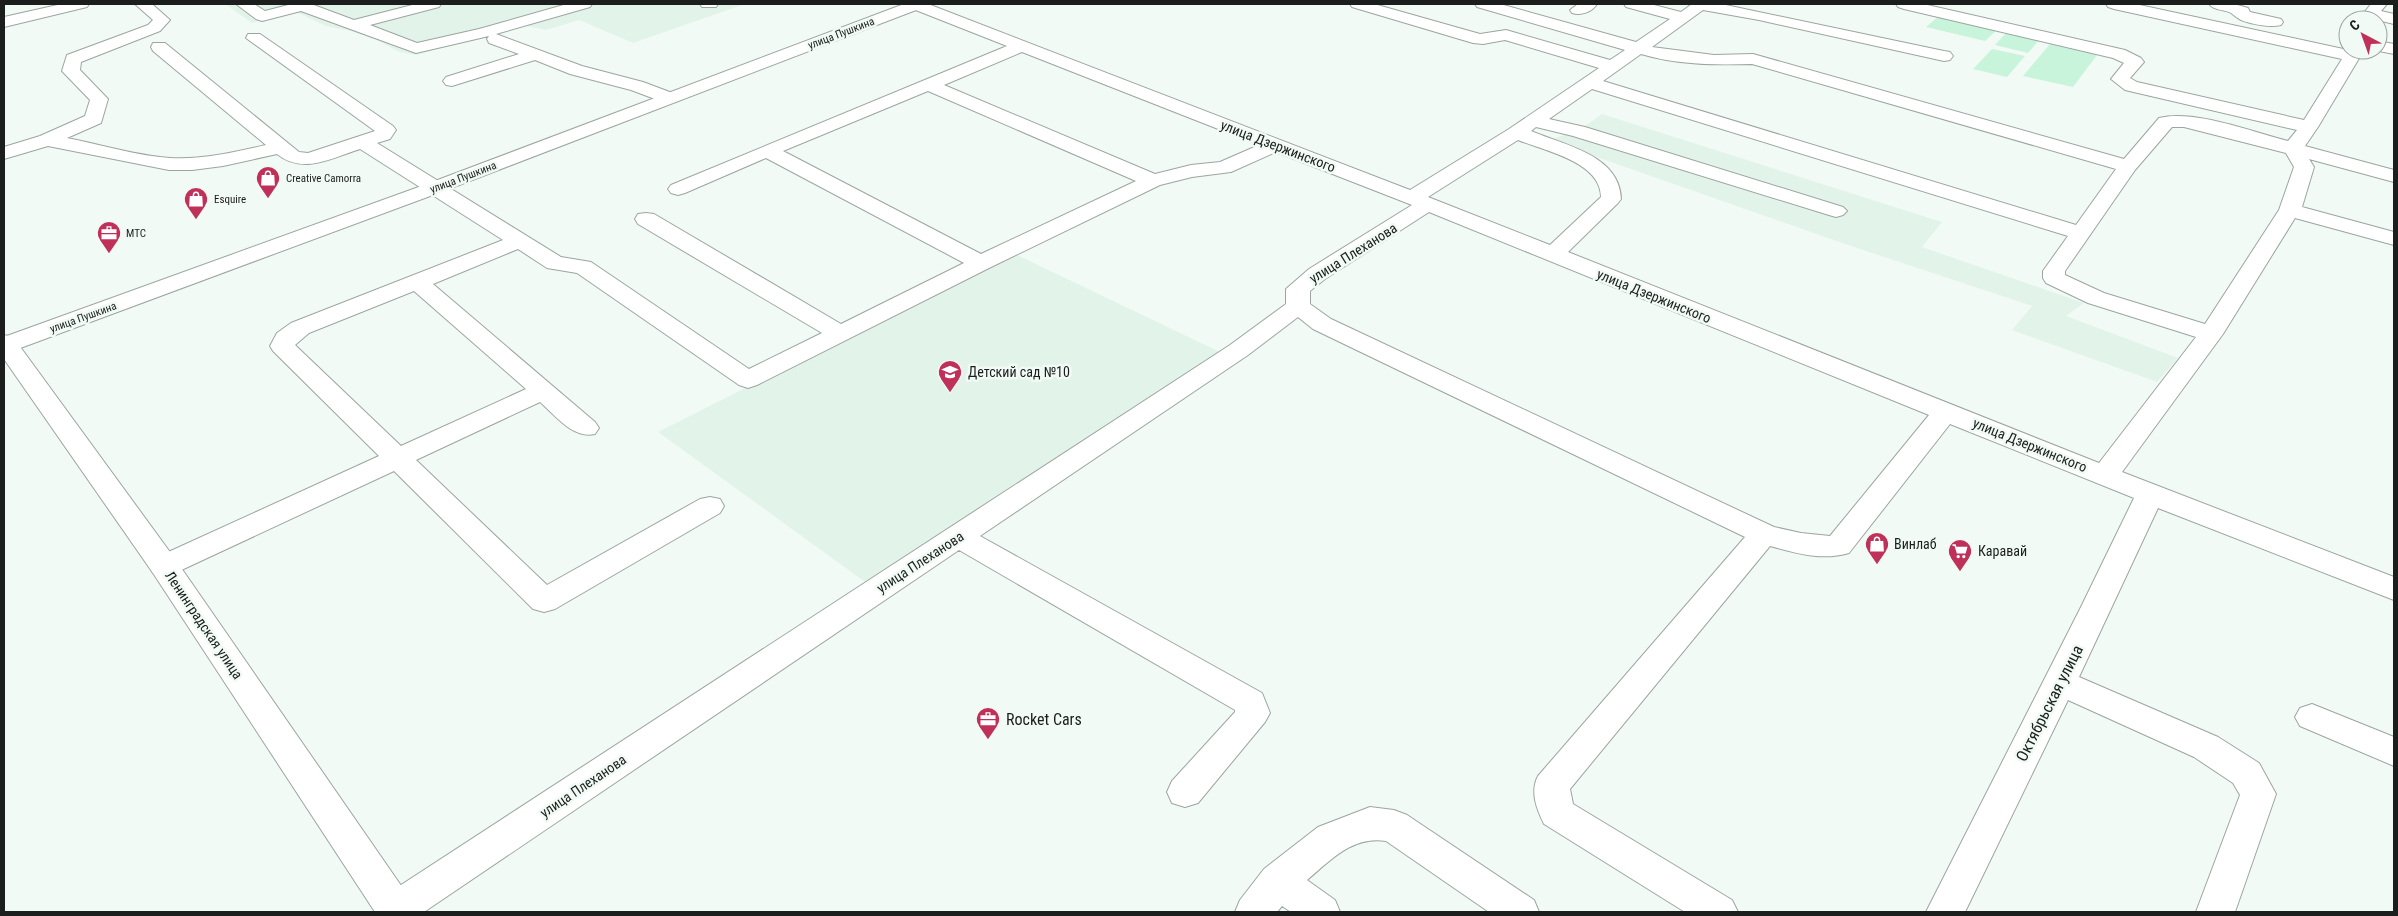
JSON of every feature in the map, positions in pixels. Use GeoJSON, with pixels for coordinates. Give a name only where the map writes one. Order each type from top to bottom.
{"type":"FeatureCollection","features":[{"type":"Feature","properties":{"kind":"main road"},"geometry":{"type":"LineString","coordinates":[[4,22],[81,4]]}},
{"type":"Feature","properties":{"kind":"main road"},"geometry":{"type":"LineString","coordinates":[[4,153],[47,140],[94,118],[99,99],[71,71],[73,59],[154,28],[162,20],[143,4]]}},
{"type":"Feature","properties":{"kind":"main road"},"geometry":{"type":"LineString","coordinates":[[244,4],[262,16],[302,6],[416,48],[482,33],[584,4]]}},
{"type":"Feature","properties":{"kind":"main road"},"geometry":{"type":"LineString","coordinates":[[353,25],[433,4]]}},
{"type":"Feature","properties":{"kind":"main road","name":"улица Дзержинского"},"geometry":{"type":"LineString","coordinates":[[916,4],[1420,201],[2150,494],[2394,589]]}},
{"type":"Feature","properties":{"kind":"main road","name":"улица Пушкина"},"geometry":{"type":"LineString","coordinates":[[5,343],[434,188],[916,4]]}},
{"type":"Feature","properties":{"kind":"main road"},"geometry":{"type":"LineString","coordinates":[[1358,4],[1479,39],[1486,39],[1498,34],[1506,35],[1612,66]]}},
{"type":"Feature","properties":{"kind":"main road"},"geometry":{"type":"LineString","coordinates":[[1482,4],[1637,49],[1674,56],[1714,60],[1753,59],[2128,166]]}},
{"type":"Feature","properties":{"kind":"main road"},"geometry":{"type":"LineString","coordinates":[[1632,4],[1683,17]]}},
{"type":"Feature","properties":{"kind":"main road"},"geometry":{"type":"LineString","coordinates":[[1904,4],[2119,54],[2135,62],[2120,79],[2131,86],[2309,127]]}},
{"type":"Feature","properties":{"kind":"main road"},"geometry":{"type":"LineString","coordinates":[[2114,4],[2338,44]]}},
{"type":"Feature","properties":{"kind":"main road"},"geometry":{"type":"LineString","coordinates":[[2217,4],[2237,8],[2245,16],[2292,26]]}},
{"type":"Feature","properties":{"kind":"main road"},"geometry":{"type":"LineString","coordinates":[[1701,5],[1759,15],[1944,56]]}},
{"type":"Feature","properties":{"kind":"main road","name":"улица Плеханова"},"geometry":{"type":"LineString","coordinates":[[396,911],[1239,350],[1298,306],[1298,289],[1317,274],[1701,5]]}},
{"type":"Feature","properties":{"kind":"main road"},"geometry":{"type":"LineString","coordinates":[[2375,9],[2394,19]]}},
{"type":"Feature","properties":{"kind":"main road"},"geometry":{"type":"LineString","coordinates":[[159,47],[283,147],[294,158],[309,159],[383,135],[386,130],[254,38]]}},
{"type":"Feature","properties":{"kind":"main road"},"geometry":{"type":"LineString","coordinates":[[494,39],[576,70],[637,86],[669,98]]}},
{"type":"Feature","properties":{"kind":"main road"},"geometry":{"type":"LineString","coordinates":[[678,189],[1022,46]]}},
{"type":"Feature","properties":{"kind":"main road"},"geometry":{"type":"LineString","coordinates":[[452,81],[534,55]]}},
{"type":"Feature","properties":{"kind":"main road"},"geometry":{"type":"LineString","coordinates":[[2293,148],[2309,127],[2342,60]]}},
{"type":"Feature","properties":{"kind":"main road"},"geometry":{"type":"LineString","coordinates":[[1589,82],[2080,233]]}},
{"type":"Feature","properties":{"kind":"main road"},"geometry":{"type":"LineString","coordinates":[[929,85],[1153,181]]}},
{"type":"Feature","properties":{"kind":"main road"},"geometry":{"type":"LineString","coordinates":[[1533,121],[1578,131],[1836,210]]}},
{"type":"Feature","properties":{"kind":"main road"},"geometry":{"type":"LineString","coordinates":[[2211,334],[2096,298],[2054,278],[2054,271],[2128,166],[2166,122],[2184,121],[2394,176]]}},
{"type":"Feature","properties":{"kind":"main road"},"geometry":{"type":"LineString","coordinates":[[1516,133],[1599,167],[1612,188],[1611,199],[1552,254]]}},
{"type":"Feature","properties":{"kind":"main road"},"geometry":{"type":"LineString","coordinates":[[47,140],[169,164],[192,164],[223,160],[283,147]]}},
{"type":"Feature","properties":{"kind":"main road"},"geometry":{"type":"LineString","coordinates":[[362,142],[555,263],[583,268],[748,380],[981,263],[1153,181],[1191,171],[1224,168],[1276,145]]}},
{"type":"Feature","properties":{"kind":"main road"},"geometry":{"type":"LineString","coordinates":[[2105,475],[2211,334],[2290,210],[2304,167],[2293,148]]}},
{"type":"Feature","properties":{"kind":"main road"},"geometry":{"type":"LineString","coordinates":[[767,151],[981,263]]}},
{"type":"Feature","properties":{"kind":"main road"},"geometry":{"type":"LineString","coordinates":[[2290,210],[2394,239]]}},
{"type":"Feature","properties":{"kind":"main road"},"geometry":{"type":"LineString","coordinates":[[646,219],[839,333]]}},
{"type":"Feature","properties":{"kind":"main road"},"geometry":{"type":"LineString","coordinates":[[519,241],[300,328],[286,338],[282,346],[544,601],[710,506]]}},
{"type":"Feature","properties":{"kind":"main road"},"geometry":{"type":"LineString","coordinates":[[417,282],[586,428]]}},
{"type":"Feature","properties":{"kind":"main road"},"geometry":{"type":"LineString","coordinates":[[1298,306],[1322,324],[1764,534],[1821,547],[1838,546],[1946,412]]}},
{"type":"Feature","properties":{"kind":"main road","name":"Ленинградская улица"},"geometry":{"type":"LineString","coordinates":[[5,343],[164,566],[396,911]]}},
{"type":"Feature","properties":{"kind":"main road"},"geometry":{"type":"LineString","coordinates":[[164,566],[543,391]]}},
{"type":"Feature","properties":{"kind":"main road","name":"Октябрьская улица"},"geometry":{"type":"LineString","coordinates":[[1945,912],[2097,607],[2150,494]]}},
{"type":"Feature","properties":{"kind":"main road"},"geometry":{"type":"LineString","coordinates":[[1718,912],[1557,813],[1551,786],[1764,534]]}},
{"type":"Feature","properties":{"kind":"main road"},"geometry":{"type":"LineString","coordinates":[[959,537],[1250,702],[1253,713],[1247,722],[1185,792]]}},
{"type":"Feature","properties":{"kind":"main road"},"geometry":{"type":"LineString","coordinates":[[2059,682],[2206,746],[2246,774],[2258,794],[2216,912]]}},
{"type":"Feature","properties":{"kind":"main road"},"geometry":{"type":"LineString","coordinates":[[2312,717],[2394,752]]}},
{"type":"Feature","properties":{"kind":"main road"},"geometry":{"type":"LineString","coordinates":[[1254,912],[1278,881],[1331,838],[1370,823],[1394,826],[1520,912]]}},
{"type":"Feature","properties":{"kind":"main road"},"geometry":{"type":"LineString","coordinates":[[1278,881],[1321,912]]}},
{"type":"Feature","properties":{"kind":"shaded area"},"geometry":{"type":"Polygon","coordinates":[[[225,4],[745,4],[633,43],[579,20],[546,30],[517,24],[416,55],[399,52],[377,40],[351,31],[326,26],[294,11],[252,23],[225,4]]]}},
{"type":"Feature","properties":{"kind":"shaded area"},"geometry":{"type":"Polygon","coordinates":[[[1602,114],[1942,222],[1922,247],[2084,303],[2066,316],[2178,358],[2157,382],[2012,330],[2032,306],[1848,245],[1548,140],[1578,131],[1602,114]]]}},
{"type":"Feature","properties":{"kind":"shaded area","name":"Детский сад №10"},"geometry":{"type":"Polygon","coordinates":[[[1013,253],[1222,353],[872,587],[658,432],[1013,253]]]}},
{"type":"Feature","properties":{"kind":"green space"},"geometry":{"type":"Polygon","coordinates":[[[1939,16],[1998,29],[1985,41],[1926,27],[1939,16]]]}},
{"type":"Feature","properties":{"kind":"green space"},"geometry":{"type":"Polygon","coordinates":[[[2006,33],[2039,40],[2028,53],[1995,45],[2006,33]]]}},
{"type":"Feature","properties":{"kind":"green space"},"geometry":{"type":"Polygon","coordinates":[[[2050,44],[2097,55],[2073,87],[2023,76],[2050,44]]]}},
{"type":"Feature","properties":{"kind":"green space"},"geometry":{"type":"Polygon","coordinates":[[[1992,49],[2025,56],[2007,77],[1973,69],[1992,49]]]}},
{"type":"Feature","properties":{"kind":"place","name":"Creative Camorra"},"geometry":{"type":"Point","coordinates":[268,199]}},
{"type":"Feature","properties":{"kind":"place","name":"Esquire"},"geometry":{"type":"Point","coordinates":[196,220]}},
{"type":"Feature","properties":{"kind":"place","name":"МТС"},"geometry":{"type":"Point","coordinates":[109,254]}},
{"type":"Feature","properties":{"kind":"place","name":"Детский сад №10"},"geometry":{"type":"Point","coordinates":[950,393]}},
{"type":"Feature","properties":{"kind":"place","name":"Винлаб"},"geometry":{"type":"Point","coordinates":[1877,565]}},
{"type":"Feature","properties":{"kind":"place","name":"Каравай"},"geometry":{"type":"Point","coordinates":[1960,572]}},
{"type":"Feature","properties":{"kind":"place","name":"Rocket Cars"},"geometry":{"type":"Point","coordinates":[988,740]}}]}
